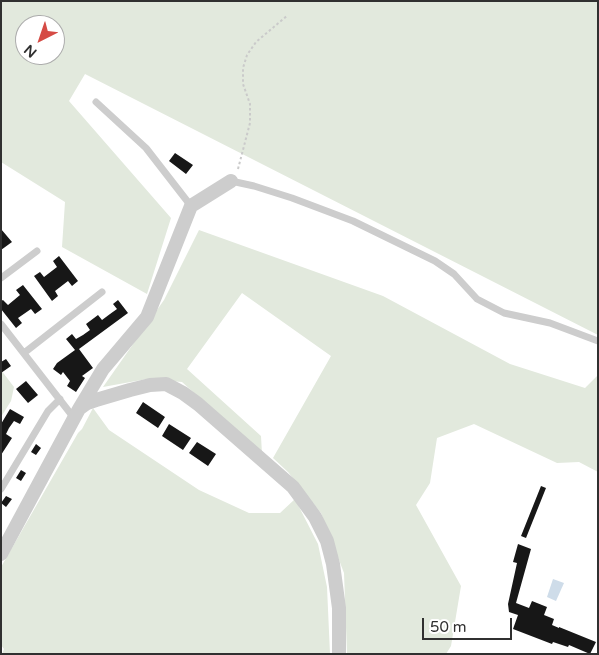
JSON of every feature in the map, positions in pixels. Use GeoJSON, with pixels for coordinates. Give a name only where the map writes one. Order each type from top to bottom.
{"type":"FeatureCollection","features":[{"type":"Feature","properties":{"kind":"street"},"geometry":{"type":"LineString","coordinates":[[1,554],[76,414],[103,369],[147,317],[191,206],[232,181]]}},
{"type":"Feature","properties":{"kind":"street"},"geometry":{"type":"LineString","coordinates":[[76,414],[87,403],[150,385],[166,384],[198,404],[293,487],[315,517],[327,541],[333,564],[339,608],[339,654]]}},
{"type":"Feature","properties":{"kind":"lane"},"geometry":{"type":"LineString","coordinates":[[96,102],[146,148],[191,206]]}},
{"type":"Feature","properties":{"kind":"lane"},"geometry":{"type":"LineString","coordinates":[[232,181],[292,198],[353,221],[435,261],[454,274],[477,299],[504,313],[550,323],[598,342]]}},
{"type":"Feature","properties":{"kind":"lane"},"geometry":{"type":"LineString","coordinates":[[1,278],[37,251]]}},
{"type":"Feature","properties":{"kind":"lane"},"geometry":{"type":"LineString","coordinates":[[24,353],[102,292]]}},
{"type":"Feature","properties":{"kind":"lane"},"geometry":{"type":"LineString","coordinates":[[1,324],[60,399],[76,414]]}},
{"type":"Feature","properties":{"kind":"lane"},"geometry":{"type":"LineString","coordinates":[[1,489],[48,411],[60,399]]}},
{"type":"Feature","properties":{"kind":"path"},"geometry":{"type":"LineString","coordinates":[[232,181],[237,173],[250,123],[250,104],[243,84],[243,68],[256,42],[288,15]]}},
{"type":"Feature","properties":{"kind":"shaded area"},"geometry":{"type":"Polygon","coordinates":[[[1,1],[598,1],[598,335],[85,74],[69,101],[171,218],[147,294],[62,247],[65,202],[1,162],[1,1]]]}},
{"type":"Feature","properties":{"kind":"shaded area"},"geometry":{"type":"Polygon","coordinates":[[[199,230],[383,296],[510,364],[585,388],[598,375],[598,472],[579,462],[557,463],[474,424],[437,438],[430,483],[416,505],[461,586],[451,646],[446,654],[347,654],[344,573],[321,513],[288,472],[273,458],[331,356],[242,293],[187,369],[261,436],[262,454],[182,382],[147,379],[103,387],[164,300],[199,230]]]}},
{"type":"Feature","properties":{"kind":"shaded area"},"geometry":{"type":"Polygon","coordinates":[[[1,370],[14,387],[11,401],[1,417],[1,370]]]}},
{"type":"Feature","properties":{"kind":"shaded area"},"geometry":{"type":"Polygon","coordinates":[[[93,408],[109,430],[199,490],[249,513],[280,513],[295,499],[318,544],[327,587],[330,654],[2,654],[4,649],[1,645],[1,567],[93,408]]]}},
{"type":"Feature","properties":{"kind":"water"},"geometry":{"type":"Polygon","coordinates":[[[553,579],[564,583],[556,601],[547,597],[553,579]]]}},
{"type":"Feature","properties":{"kind":"building"},"geometry":{"type":"Polygon","coordinates":[[[175,153],[193,165],[186,174],[169,161],[175,153]]]}},
{"type":"Feature","properties":{"kind":"building"},"geometry":{"type":"Polygon","coordinates":[[[1,229],[12,242],[1,250],[1,229]]]}},
{"type":"Feature","properties":{"kind":"building"},"geometry":{"type":"Polygon","coordinates":[[[59,256],[78,281],[72,286],[68,281],[55,291],[58,296],[52,301],[34,276],[40,272],[44,277],[57,267],[53,261],[59,256]]]}},
{"type":"Feature","properties":{"kind":"building"},"geometry":{"type":"Polygon","coordinates":[[[23,285],[42,309],[35,314],[31,309],[18,318],[22,323],[16,328],[1,309],[1,301],[3,300],[8,305],[20,295],[16,290],[23,285]]]}},
{"type":"Feature","properties":{"kind":"building"},"geometry":{"type":"Polygon","coordinates":[[[118,300],[128,313],[79,349],[93,368],[82,376],[85,378],[76,392],[67,386],[70,381],[63,372],[61,375],[53,369],[57,363],[75,350],[66,339],[72,334],[76,339],[90,330],[86,324],[98,315],[102,320],[117,309],[113,304],[118,300]]]}},
{"type":"Feature","properties":{"kind":"building"},"geometry":{"type":"Polygon","coordinates":[[[6,359],[11,366],[1,373],[1,362],[6,359]]]}},
{"type":"Feature","properties":{"kind":"building"},"geometry":{"type":"Polygon","coordinates":[[[26,381],[38,395],[28,403],[16,389],[26,381]]]}},
{"type":"Feature","properties":{"kind":"building"},"geometry":{"type":"Polygon","coordinates":[[[143,402],[165,417],[158,428],[136,413],[143,402]]]}},
{"type":"Feature","properties":{"kind":"building"},"geometry":{"type":"Polygon","coordinates":[[[10,409],[24,417],[20,424],[14,421],[9,428],[6,434],[12,438],[1,455],[1,424],[10,409]]]}},
{"type":"Feature","properties":{"kind":"building"},"geometry":{"type":"Polygon","coordinates":[[[169,424],[191,438],[183,450],[162,436],[169,424]]]}},
{"type":"Feature","properties":{"kind":"building"},"geometry":{"type":"Polygon","coordinates":[[[197,442],[216,454],[208,466],[189,453],[197,442]]]}},
{"type":"Feature","properties":{"kind":"building"},"geometry":{"type":"Polygon","coordinates":[[[36,444],[41,448],[36,455],[31,452],[36,444]]]}},
{"type":"Feature","properties":{"kind":"building"},"geometry":{"type":"Polygon","coordinates":[[[21,470],[26,473],[21,481],[16,478],[21,470]]]}},
{"type":"Feature","properties":{"kind":"building"},"geometry":{"type":"Polygon","coordinates":[[[541,486],[546,488],[526,538],[521,536],[541,486]]]}},
{"type":"Feature","properties":{"kind":"building"},"geometry":{"type":"Polygon","coordinates":[[[6,496],[12,499],[6,507],[1,503],[6,496]]]}},
{"type":"Feature","properties":{"kind":"building"},"geometry":{"type":"Polygon","coordinates":[[[518,544],[531,549],[516,603],[529,608],[532,601],[547,607],[544,615],[554,619],[552,625],[596,642],[590,654],[569,645],[568,647],[553,642],[552,644],[513,629],[518,615],[509,612],[508,604],[517,563],[513,562],[518,544]]]}}]}
